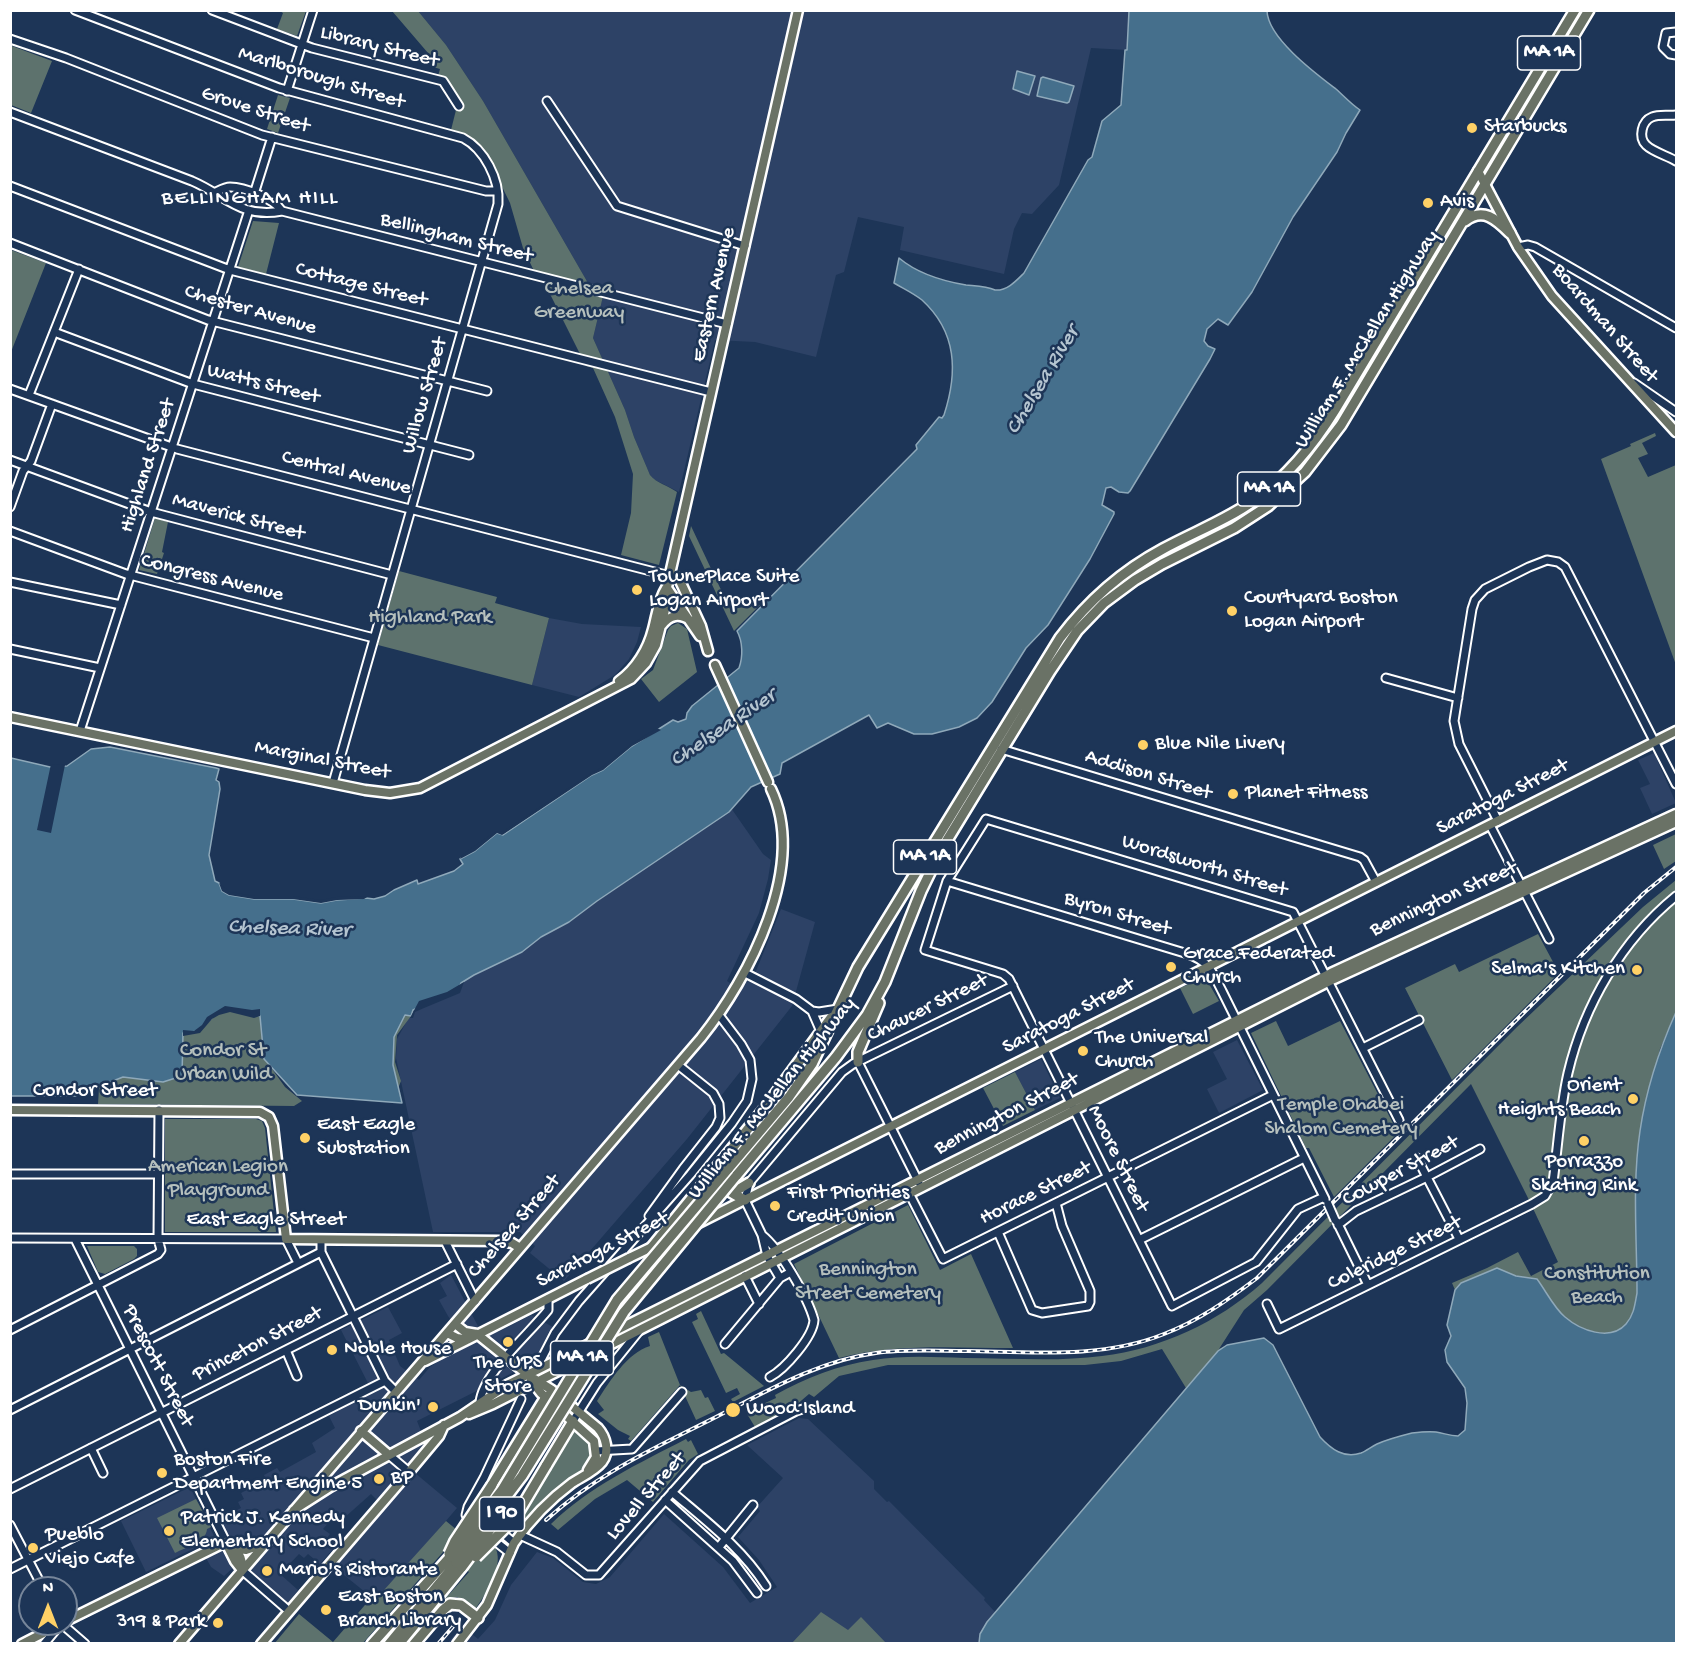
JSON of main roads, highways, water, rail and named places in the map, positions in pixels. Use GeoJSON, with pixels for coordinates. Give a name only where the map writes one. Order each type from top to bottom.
{"type":"FeatureCollection","features":[{"type":"Feature","properties":{"kind":"highway","name":"William F. McClellan Highway"},"geometry":{"type":"LineString","coordinates":[[372,1644],[454,1564],[502,1490],[617,1300],[789,1097],[809,1069],[861,962],[1067,629],[1093,599],[1128,570],[1157,552],[1243,508],[1278,481],[1298,461],[1329,420],[1575,10]]}},
{"type":"Feature","properties":{"kind":"highway","name":"William F. McClellan Highway"},"geometry":{"type":"LineString","coordinates":[[389,1644],[499,1509],[535,1457],[624,1312],[728,1169],[854,1035],[873,1006],[935,861],[1001,749],[1062,652],[1082,626],[1104,603],[1149,571],[1224,533],[1276,499],[1305,472],[1338,430],[1589,10]]}},
{"type":"Feature","properties":{"kind":"highway"},"geometry":{"type":"LineString","coordinates":[[1461,224],[1472,216],[1484,213],[1495,219],[1510,233]]}},
{"type":"Feature","properties":{"kind":"highway"},"geometry":{"type":"LineString","coordinates":[[858,1062],[858,1052],[878,1007],[886,978]]}},
{"type":"Feature","properties":{"kind":"highway"},"geometry":{"type":"LineString","coordinates":[[652,1247],[728,1169],[765,1108],[838,1009]]}},
{"type":"Feature","properties":{"kind":"highway"},"geometry":{"type":"LineString","coordinates":[[728,1169],[718,1178],[723,1186],[745,1200]]}},
{"type":"Feature","properties":{"kind":"highway"},"geometry":{"type":"LineString","coordinates":[[723,1186],[740,1189],[749,1183]]}},
{"type":"Feature","properties":{"kind":"highway"},"geometry":{"type":"LineString","coordinates":[[454,1564],[455,1540],[546,1397],[556,1394]]}},
{"type":"Feature","properties":{"kind":"highway"},"geometry":{"type":"LineString","coordinates":[[537,1411],[549,1411],[565,1423],[567,1431]]}},
{"type":"Feature","properties":{"kind":"highway"},"geometry":{"type":"LineString","coordinates":[[399,1644],[454,1564],[512,1521],[573,1421]]}},
{"type":"Feature","properties":{"kind":"highway"},"geometry":{"type":"LineString","coordinates":[[414,1644],[450,1604],[461,1605],[478,1618]]}},
{"type":"Feature","properties":{"kind":"main road","name":"Eastern Avenue"},"geometry":{"type":"LineString","coordinates":[[667,587],[674,577],[711,392],[798,10]]}},
{"type":"Feature","properties":{"kind":"main road","name":"Boardman Street"},"geometry":{"type":"LineString","coordinates":[[1478,171],[1518,247],[1557,302],[1677,432]]}},
{"type":"Feature","properties":{"kind":"main road","name":"Chelsea Street"},"geometry":{"type":"LineString","coordinates":[[179,1644],[678,1065],[719,1014],[745,973],[765,927],[782,863],[783,825],[771,789],[674,577]]}},
{"type":"Feature","properties":{"kind":"main road","name":"Chelsea Street"},"geometry":{"type":"LineString","coordinates":[[667,587],[694,621]]}},
{"type":"Feature","properties":{"kind":"main road","name":"Marginal Street"},"geometry":{"type":"LineString","coordinates":[[10,717],[333,783],[386,793],[402,792],[420,788],[627,681],[640,670],[653,650],[662,625],[667,587]]}},
{"type":"Feature","properties":{"kind":"main road","name":"Marginal Street"},"geometry":{"type":"LineString","coordinates":[[606,690],[624,677],[641,656],[651,634],[659,599],[667,587]]}},
{"type":"Feature","properties":{"kind":"main road"},"geometry":{"type":"LineString","coordinates":[[662,625],[666,620],[675,616],[694,621]]}},
{"type":"Feature","properties":{"kind":"main road","name":"Saratoga Street"},"geometry":{"type":"LineString","coordinates":[[420,1364],[1677,731]]}},
{"type":"Feature","properties":{"kind":"main road","name":"Bennington Street"},"geometry":{"type":"LineString","coordinates":[[780,1254],[1328,978],[1677,814]]}},
{"type":"Feature","properties":{"kind":"main road","name":"Bennington Street"},"geometry":{"type":"LineString","coordinates":[[1522,888],[1677,822]]}},
{"type":"Feature","properties":{"kind":"main road","name":"Condor Street"},"geometry":{"type":"LineString","coordinates":[[10,1110],[255,1111],[267,1115],[273,1126],[286,1239]]}},
{"type":"Feature","properties":{"kind":"main road","name":"Bennington Street"},"geometry":{"type":"LineString","coordinates":[[294,1510],[330,1487],[444,1425],[482,1409],[533,1380],[769,1259],[909,1193],[920,1184]]}},
{"type":"Feature","properties":{"kind":"main road","name":"East Eagle Street"},"geometry":{"type":"LineString","coordinates":[[286,1239],[505,1241],[520,1248]]}},
{"type":"Feature","properties":{"kind":"main road","name":"Bennington Street"},"geometry":{"type":"LineString","coordinates":[[460,1417],[480,1402],[533,1380],[640,1329],[726,1281],[745,1276],[769,1259]]}},
{"type":"Feature","properties":{"kind":"main road"},"geometry":{"type":"LineString","coordinates":[[455,1324],[465,1332],[477,1334],[533,1380],[556,1394],[602,1433],[606,1441],[602,1462],[545,1506],[520,1535],[487,1605],[457,1644]]}},
{"type":"Feature","properties":{"kind":"main road"},"geometry":{"type":"LineString","coordinates":[[447,1332],[454,1337],[467,1340]]}},
{"type":"Feature","properties":{"kind":"main road"},"geometry":{"type":"LineString","coordinates":[[533,1380],[546,1397],[592,1438],[596,1451],[595,1460],[585,1474]]}},
{"type":"Feature","properties":{"kind":"main road"},"geometry":{"type":"LineString","coordinates":[[261,1644],[410,1472],[439,1436],[444,1425]]}},
{"type":"Feature","properties":{"kind":"main road"},"geometry":{"type":"LineString","coordinates":[[361,1431],[389,1455]]}},
{"type":"Feature","properties":{"kind":"main road"},"geometry":{"type":"LineString","coordinates":[[78,1615],[226,1542],[236,1548],[248,1550],[265,1544]]}},
{"type":"Feature","properties":{"kind":"main road","name":"Prescott Street"},"geometry":{"type":"LineString","coordinates":[[226,1542],[235,1561],[243,1570]]}},
{"type":"Feature","properties":{"kind":"main road"},"geometry":{"type":"LineString","coordinates":[[236,1548],[242,1560],[243,1570]]}},
{"type":"Feature","properties":{"kind":"main road"},"geometry":{"type":"LineString","coordinates":[[22,1644],[38,1636]]}},
{"type":"Feature","properties":{"kind":"water","name":"Chelsea River"},"geometry":{"type":"Polygon","coordinates":[[[1129,11],[1267,11],[1275,32],[1294,54],[1360,110],[1337,152],[1293,217],[1252,292],[1228,325],[1218,319],[1207,329],[1204,341],[1215,349],[1130,491],[1128,493],[1119,492],[1111,487],[1106,488],[1102,505],[1114,514],[1090,559],[1048,625],[1026,648],[992,702],[977,718],[959,727],[932,734],[914,734],[888,723],[877,728],[869,715],[782,763],[780,774],[751,787],[729,812],[569,922],[541,937],[522,952],[474,975],[461,983],[458,990],[413,1010],[411,1016],[405,1015],[394,1037],[393,1065],[402,1103],[297,1095],[264,1059],[260,1016],[230,1009],[218,1012],[199,1031],[183,1033],[182,1076],[163,1082],[123,1077],[75,1096],[11,1096],[11,758],[50,767],[67,766],[91,749],[110,747],[219,769],[216,780],[219,782],[220,789],[209,855],[215,881],[219,883],[222,891],[229,895],[254,899],[293,899],[321,903],[374,899],[417,880],[418,884],[454,871],[463,864],[460,859],[475,851],[497,833],[503,835],[592,775],[603,770],[632,746],[673,720],[678,722],[686,719],[692,706],[739,668],[742,649],[737,631],[917,449],[916,445],[939,417],[942,418],[944,415],[949,399],[952,368],[948,339],[934,312],[922,300],[894,283],[899,258],[922,273],[939,279],[995,290],[1007,287],[1024,273],[1088,160],[1092,157],[1102,121],[1121,105],[1129,11]]]}},
{"type":"Feature","properties":{"kind":"water"},"geometry":{"type":"Polygon","coordinates":[[[1017,71],[1035,76],[1029,95],[1013,89],[1017,71]]]}},
{"type":"Feature","properties":{"kind":"water"},"geometry":{"type":"Polygon","coordinates":[[[1043,77],[1074,86],[1069,102],[1037,96],[1043,77]]]}},
{"type":"Feature","properties":{"kind":"water"},"geometry":{"type":"Polygon","coordinates":[[[1676,1012],[1676,1643],[979,1643],[980,1634],[987,1622],[1218,1351],[1227,1345],[1264,1338],[1273,1345],[1320,1437],[1338,1452],[1355,1455],[1377,1444],[1412,1433],[1433,1432],[1458,1436],[1465,1430],[1467,1403],[1465,1388],[1447,1362],[1445,1350],[1451,1336],[1447,1325],[1455,1290],[1461,1283],[1497,1268],[1516,1276],[1537,1279],[1561,1313],[1571,1322],[1587,1330],[1612,1332],[1626,1324],[1635,1305],[1637,1293],[1636,1192],[1640,1131],[1654,1070],[1676,1012]]]}},
{"type":"Feature","properties":{"kind":"railway"},"geometry":{"type":"LineString","coordinates":[[546,1520],[586,1488],[628,1463],[774,1387],[834,1363],[876,1353],[899,1351],[1042,1353],[1092,1351],[1140,1342],[1177,1329],[1201,1316],[1257,1278],[1644,893],[1676,867]]}},
{"type":"Feature","properties":{"kind":"railway"},"geometry":{"type":"LineString","coordinates":[[438,1644],[457,1622]]}},
{"type":"Feature","properties":{"kind":"place","name":"Starbucks"},"geometry":{"type":"Point","coordinates":[1472,128]}},
{"type":"Feature","properties":{"kind":"place","name":"Avis"},"geometry":{"type":"Point","coordinates":[1428,203]}},
{"type":"Feature","properties":{"kind":"place","name":"TownePlace Suite Logan Airport"},"geometry":{"type":"Point","coordinates":[637,590]}},
{"type":"Feature","properties":{"kind":"place","name":"Courtyard Boston Logan Airport"},"geometry":{"type":"Point","coordinates":[1232,611]}},
{"type":"Feature","properties":{"kind":"place","name":"Blue Nile Livery"},"geometry":{"type":"Point","coordinates":[1143,745]}},
{"type":"Feature","properties":{"kind":"place","name":"Planet Fitness"},"geometry":{"type":"Point","coordinates":[1233,794]}},
{"type":"Feature","properties":{"kind":"place","name":"Grace Federated Church"},"geometry":{"type":"Point","coordinates":[1171,967]}},
{"type":"Feature","properties":{"kind":"place","name":"Selma's Kitchen"},"geometry":{"type":"Point","coordinates":[1637,970]}},
{"type":"Feature","properties":{"kind":"place","name":"The Universal Church"},"geometry":{"type":"Point","coordinates":[1083,1051]}},
{"type":"Feature","properties":{"kind":"place","name":"Orient Heights Beach"},"geometry":{"type":"Point","coordinates":[1633,1099]}},
{"type":"Feature","properties":{"kind":"place","name":"East Eagle Substation"},"geometry":{"type":"Point","coordinates":[305,1138]}},
{"type":"Feature","properties":{"kind":"place","name":"Porrazzo Skating Rink"},"geometry":{"type":"Point","coordinates":[1584,1141]}},
{"type":"Feature","properties":{"kind":"place","name":"First Priorities Credit Union"},"geometry":{"type":"Point","coordinates":[775,1206]}},
{"type":"Feature","properties":{"kind":"place","name":"The UPS Store"},"geometry":{"type":"Point","coordinates":[508,1342]}},
{"type":"Feature","properties":{"kind":"place","name":"Noble House"},"geometry":{"type":"Point","coordinates":[332,1350]}},
{"type":"Feature","properties":{"kind":"place","name":"Dunkin'"},"geometry":{"type":"Point","coordinates":[433,1407]}},
{"type":"Feature","properties":{"kind":"place","name":"Wood Island"},"geometry":{"type":"Point","coordinates":[733,1410]}},
{"type":"Feature","properties":{"kind":"place","name":"Boston Fire Department Engine 5"},"geometry":{"type":"Point","coordinates":[162,1473]}},
{"type":"Feature","properties":{"kind":"place","name":"BP"},"geometry":{"type":"Point","coordinates":[379,1479]}},
{"type":"Feature","properties":{"kind":"place","name":"Patrick J. Kennedy Elementary School"},"geometry":{"type":"Point","coordinates":[169,1531]}},
{"type":"Feature","properties":{"kind":"place","name":"Pueblo Viejo Cafe"},"geometry":{"type":"Point","coordinates":[33,1548]}},
{"type":"Feature","properties":{"kind":"place","name":"Mario's Ristorante"},"geometry":{"type":"Point","coordinates":[267,1571]}},
{"type":"Feature","properties":{"kind":"place","name":"East Boston Branch Library"},"geometry":{"type":"Point","coordinates":[326,1610]}},
{"type":"Feature","properties":{"kind":"place","name":"319 & Park"},"geometry":{"type":"Point","coordinates":[218,1623]}},
{"type":"Feature","properties":{"kind":"district","name":"BELLINGHAM HILL"},"geometry":{"type":"Point","coordinates":[250,200]}},
{"type":"Feature","properties":{"kind":"park label","name":"Chelsea Greenway"},"geometry":{"type":"Point","coordinates":[579,302]}},
{"type":"Feature","properties":{"kind":"park label","name":"Highland Park"},"geometry":{"type":"Point","coordinates":[430,619]}},
{"type":"Feature","properties":{"kind":"park label","name":"Condor St Urban Wild"},"geometry":{"type":"Point","coordinates":[223,1064]}},
{"type":"Feature","properties":{"kind":"park label","name":"Temple Ohabei Shalom Cemetery"},"geometry":{"type":"Point","coordinates":[1341,1118]}},
{"type":"Feature","properties":{"kind":"park label","name":"American Legion Playground"},"geometry":{"type":"Point","coordinates":[218,1180]}},
{"type":"Feature","properties":{"kind":"park label","name":"Bennington Street Cemetery"},"geometry":{"type":"Point","coordinates":[868,1283]}},
{"type":"Feature","properties":{"kind":"park label","name":"Constitution Beach"},"geometry":{"type":"Point","coordinates":[1597,1287]}}]}
